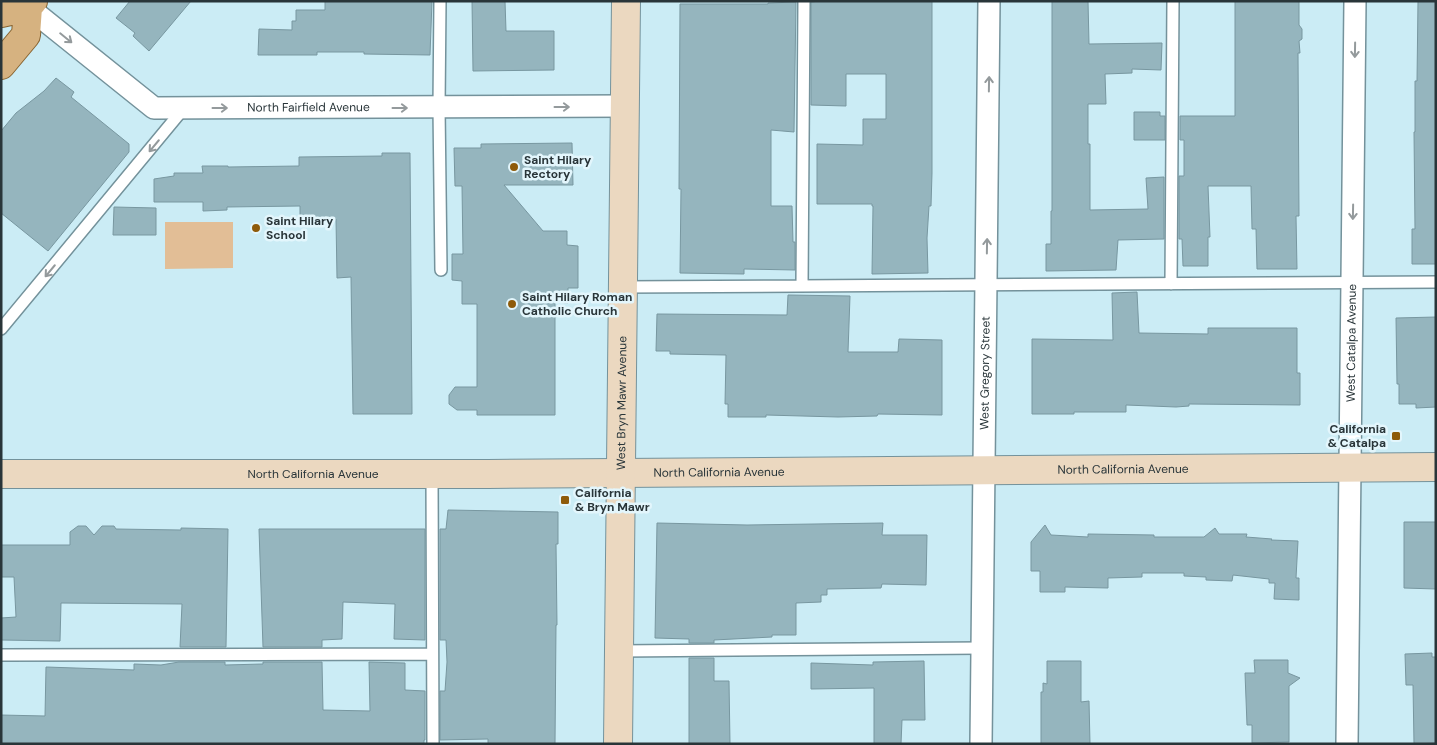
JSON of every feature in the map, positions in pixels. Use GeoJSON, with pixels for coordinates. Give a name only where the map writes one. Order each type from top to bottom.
{"type":"FeatureCollection","features":[{"type":"Feature","properties":{"kind":"main road","name":"West Bryn Mawr Avenue"},"geometry":{"type":"LineString","coordinates":[[618,744],[626,1]]}},
{"type":"Feature","properties":{"kind":"main road"},"geometry":{"type":"LineString","coordinates":[[1,13],[31,4],[26,36],[1,65]]}},
{"type":"Feature","properties":{"kind":"main road","name":"North California Avenue"},"geometry":{"type":"LineString","coordinates":[[1,474],[432,474],[1436,467]]}},
{"type":"Feature","properties":{"kind":"street","name":"West Gregory Street"},"geometry":{"type":"LineString","coordinates":[[981,744],[990,1]]}},
{"type":"Feature","properties":{"kind":"street","name":"West Catalpa Avenue"},"geometry":{"type":"LineString","coordinates":[[1347,744],[1356,1]]}},
{"type":"Feature","properties":{"kind":"street","name":"North Fairfield Avenue"},"geometry":{"type":"LineString","coordinates":[[31,4],[154,108],[625,106]]}},
{"type":"Feature","properties":{"kind":"lane"},"geometry":{"type":"LineString","coordinates":[[440,1],[441,270]]}},
{"type":"Feature","properties":{"kind":"lane"},"geometry":{"type":"LineString","coordinates":[[802,286],[804,1]]}},
{"type":"Feature","properties":{"kind":"lane"},"geometry":{"type":"LineString","coordinates":[[1171,284],[1173,1]]}},
{"type":"Feature","properties":{"kind":"lane"},"geometry":{"type":"LineString","coordinates":[[1,329],[184,108]]}},
{"type":"Feature","properties":{"kind":"lane"},"geometry":{"type":"LineString","coordinates":[[623,287],[1436,282]]}},
{"type":"Feature","properties":{"kind":"lane"},"geometry":{"type":"LineString","coordinates":[[432,474],[433,744]]}},
{"type":"Feature","properties":{"kind":"lane"},"geometry":{"type":"LineString","coordinates":[[619,651],[982,648]]}},
{"type":"Feature","properties":{"kind":"lane"},"geometry":{"type":"LineString","coordinates":[[1,655],[432,654]]}},
{"type":"Feature","properties":{"kind":"shaded area"},"geometry":{"type":"Polygon","coordinates":[[[165,222],[233,222],[233,268],[165,269],[165,222]]]}},
{"type":"Feature","properties":{"kind":"building"},"geometry":{"type":"Polygon","coordinates":[[[130,1],[191,1],[149,51],[133,36],[135,33],[116,18],[130,1]]]}},
{"type":"Feature","properties":{"kind":"building"},"geometry":{"type":"Polygon","coordinates":[[[325,1],[432,1],[430,55],[317,52],[317,55],[258,55],[259,29],[292,30],[292,21],[296,21],[296,10],[325,10],[325,1]]]}},
{"type":"Feature","properties":{"kind":"building"},"geometry":{"type":"Polygon","coordinates":[[[472,1],[505,1],[506,31],[554,31],[554,70],[473,71],[472,1]]]}},
{"type":"Feature","properties":{"kind":"building"},"geometry":{"type":"Polygon","coordinates":[[[932,1],[932,173],[931,206],[929,206],[927,238],[928,273],[872,274],[872,204],[817,204],[817,144],[863,145],[863,119],[886,119],[886,74],[846,74],[846,106],[811,105],[811,2],[932,1]]]}},
{"type":"Feature","properties":{"kind":"building"},"geometry":{"type":"Polygon","coordinates":[[[1052,1],[1088,1],[1089,44],[1162,43],[1161,70],[1132,69],[1132,73],[1105,74],[1106,104],[1088,104],[1090,210],[1148,209],[1146,178],[1164,177],[1164,239],[1118,240],[1116,270],[1046,271],[1046,244],[1051,244],[1052,211],[1052,1]]]}},
{"type":"Feature","properties":{"kind":"building"},"geometry":{"type":"Polygon","coordinates":[[[1235,1],[1299,1],[1299,25],[1302,29],[1302,39],[1299,41],[1300,53],[1298,53],[1299,216],[1296,216],[1297,269],[1257,269],[1256,229],[1252,229],[1251,186],[1208,186],[1210,237],[1208,237],[1208,266],[1183,266],[1182,239],[1179,239],[1179,176],[1184,176],[1184,140],[1180,140],[1180,116],[1235,116],[1235,1]]]}},
{"type":"Feature","properties":{"kind":"building"},"geometry":{"type":"Polygon","coordinates":[[[1418,1],[1436,1],[1436,264],[1412,264],[1412,229],[1415,229],[1414,132],[1418,1]]]}},
{"type":"Feature","properties":{"kind":"building"},"geometry":{"type":"Polygon","coordinates":[[[796,2],[794,132],[771,130],[771,206],[792,206],[795,270],[744,269],[744,274],[680,273],[680,4],[768,4],[796,2]]]}},
{"type":"Feature","properties":{"kind":"building"},"geometry":{"type":"Polygon","coordinates":[[[56,78],[74,92],[71,97],[129,144],[129,152],[48,251],[1,213],[1,131],[16,113],[44,91],[56,78]]]}},
{"type":"Feature","properties":{"kind":"building"},"geometry":{"type":"Polygon","coordinates":[[[1134,112],[1160,112],[1160,116],[1165,116],[1165,140],[1134,140],[1134,112]]]}},
{"type":"Feature","properties":{"kind":"building","name":"Saint Hilary Roman Catholic Church"},"geometry":{"type":"Polygon","coordinates":[[[572,143],[573,185],[504,185],[543,231],[567,231],[567,245],[578,246],[578,288],[568,288],[568,303],[555,302],[555,415],[477,415],[477,410],[457,410],[449,404],[449,395],[455,387],[477,387],[477,304],[462,304],[462,281],[452,280],[452,254],[463,254],[462,186],[455,186],[454,148],[481,148],[481,144],[572,143]]]}},
{"type":"Feature","properties":{"kind":"building"},"geometry":{"type":"Polygon","coordinates":[[[382,153],[410,153],[412,414],[353,414],[351,277],[337,278],[336,219],[300,219],[300,206],[227,207],[227,210],[203,211],[203,202],[154,202],[154,179],[174,176],[174,173],[203,173],[202,166],[299,166],[299,157],[382,156],[382,153]]]}},
{"type":"Feature","properties":{"kind":"building"},"geometry":{"type":"Polygon","coordinates":[[[114,207],[156,208],[156,235],[113,235],[114,207]]]}},
{"type":"Feature","properties":{"kind":"building"},"geometry":{"type":"Polygon","coordinates":[[[1137,292],[1139,333],[1208,334],[1208,328],[1297,328],[1297,373],[1300,373],[1300,405],[1189,404],[1189,406],[1176,407],[1126,405],[1126,412],[1032,414],[1032,339],[1113,340],[1112,293],[1137,292]]]}},
{"type":"Feature","properties":{"kind":"building"},"geometry":{"type":"Polygon","coordinates":[[[788,295],[850,296],[848,352],[898,352],[899,339],[942,340],[942,415],[878,414],[877,416],[838,417],[766,415],[766,417],[728,417],[728,404],[725,404],[726,355],[670,354],[670,351],[656,351],[657,314],[787,315],[788,295]]]}},
{"type":"Feature","properties":{"kind":"building"},"geometry":{"type":"Polygon","coordinates":[[[1436,317],[1436,407],[1416,408],[1416,404],[1399,404],[1396,318],[1436,317]]]}},
{"type":"Feature","properties":{"kind":"building"},"geometry":{"type":"Polygon","coordinates":[[[448,510],[558,512],[558,544],[556,544],[555,744],[488,744],[488,739],[440,740],[440,691],[445,691],[447,662],[446,640],[440,640],[440,529],[446,529],[448,510]]]}},
{"type":"Feature","properties":{"kind":"building"},"geometry":{"type":"Polygon","coordinates":[[[1404,522],[1436,522],[1436,589],[1404,588],[1404,522]]]}},
{"type":"Feature","properties":{"kind":"building"},"geometry":{"type":"Polygon","coordinates":[[[657,523],[747,525],[883,523],[882,535],[927,535],[926,585],[882,584],[881,588],[827,589],[827,595],[821,595],[821,602],[796,603],[796,635],[714,640],[714,643],[689,643],[689,639],[655,638],[657,523]]]}},
{"type":"Feature","properties":{"kind":"building"},"geometry":{"type":"Polygon","coordinates":[[[1045,525],[1051,535],[1088,537],[1088,534],[1204,537],[1215,528],[1219,534],[1247,534],[1246,537],[1298,541],[1296,578],[1299,578],[1299,600],[1274,599],[1275,583],[1269,583],[1269,579],[1233,575],[1232,581],[1206,580],[1206,577],[1184,576],[1184,573],[1142,573],[1142,577],[1108,578],[1108,588],[1065,587],[1065,592],[1040,592],[1040,571],[1031,571],[1031,542],[1045,525]]]}},
{"type":"Feature","properties":{"kind":"building"},"geometry":{"type":"Polygon","coordinates":[[[78,526],[86,526],[94,535],[102,526],[114,526],[116,529],[228,529],[226,647],[180,647],[182,604],[61,603],[60,641],[1,640],[1,618],[16,617],[14,577],[1,577],[1,545],[70,545],[70,532],[78,526]]]}},
{"type":"Feature","properties":{"kind":"building"},"geometry":{"type":"Polygon","coordinates":[[[259,529],[425,529],[425,640],[394,639],[395,604],[343,602],[342,639],[322,640],[322,647],[263,647],[259,529]]]}},
{"type":"Feature","properties":{"kind":"building"},"geometry":{"type":"Polygon","coordinates":[[[1432,653],[1432,657],[1436,657],[1436,743],[1414,744],[1413,685],[1406,685],[1405,654],[1432,653]]]}},
{"type":"Feature","properties":{"kind":"building"},"geometry":{"type":"Polygon","coordinates":[[[689,658],[714,658],[714,681],[729,681],[730,744],[689,744],[689,658]]]}},
{"type":"Feature","properties":{"kind":"building"},"geometry":{"type":"Polygon","coordinates":[[[1254,660],[1288,660],[1288,673],[1300,678],[1289,686],[1289,742],[1252,743],[1252,725],[1247,725],[1245,673],[1255,673],[1254,660]]]}},
{"type":"Feature","properties":{"kind":"building"},"geometry":{"type":"Polygon","coordinates":[[[924,661],[925,720],[902,720],[901,744],[874,744],[874,688],[811,689],[811,663],[873,665],[873,662],[924,661]]]}},
{"type":"Feature","properties":{"kind":"building"},"geometry":{"type":"Polygon","coordinates":[[[1047,661],[1081,661],[1081,702],[1089,701],[1090,744],[1041,744],[1041,692],[1043,692],[1043,683],[1047,684],[1047,661]]]}},
{"type":"Feature","properties":{"kind":"building"},"geometry":{"type":"Polygon","coordinates":[[[179,662],[225,662],[225,665],[263,664],[263,662],[322,662],[323,710],[370,711],[369,662],[405,663],[405,690],[425,691],[424,744],[1,744],[1,715],[45,716],[46,667],[134,670],[134,664],[161,665],[179,662]]]}},
{"type":"Feature","properties":{"kind":"place","name":"Saint Hilary Rectory"},"geometry":{"type":"Point","coordinates":[514,167]}},
{"type":"Feature","properties":{"kind":"place","name":"Saint Hilary School"},"geometry":{"type":"Point","coordinates":[256,228]}},
{"type":"Feature","properties":{"kind":"place","name":"Saint Hilary Roman Catholic Church"},"geometry":{"type":"Point","coordinates":[512,304]}},
{"type":"Feature","properties":{"kind":"place","name":"California & Catalpa"},"geometry":{"type":"Point","coordinates":[1396,436]}},
{"type":"Feature","properties":{"kind":"place","name":"California & Bryn Mawr"},"geometry":{"type":"Point","coordinates":[565,500]}}]}
